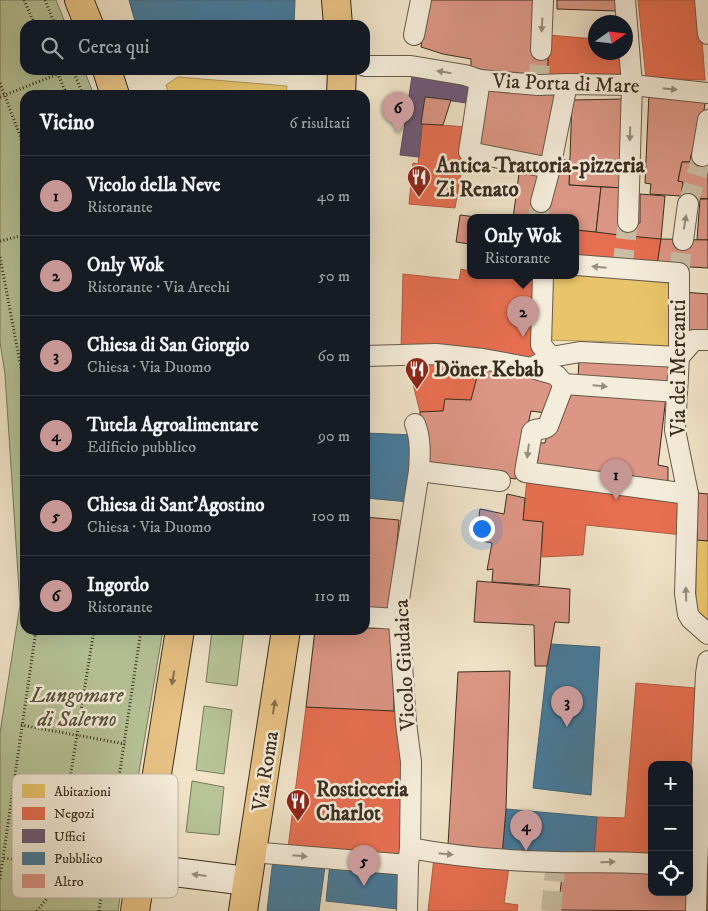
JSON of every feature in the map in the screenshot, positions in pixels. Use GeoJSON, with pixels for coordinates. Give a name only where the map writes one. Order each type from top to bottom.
{"type":"FeatureCollection","features":[{"type":"Feature","properties":{"kind":"main road"},"geometry":{"type":"LineString","coordinates":[[79,0],[87,20]]}},
{"type":"Feature","properties":{"kind":"main road"},"geometry":{"type":"LineString","coordinates":[[336,0],[338,20]]}},
{"type":"Feature","properties":{"kind":"main road"},"geometry":{"type":"LineString","coordinates":[[109,75],[113,90]]}},
{"type":"Feature","properties":{"kind":"main road"},"geometry":{"type":"LineString","coordinates":[[341,90],[342,75]]}},
{"type":"Feature","properties":{"kind":"main road"},"geometry":{"type":"LineString","coordinates":[[157,774],[179,635]]}},
{"type":"Feature","properties":{"kind":"main road","name":"Via Roma"},"geometry":{"type":"LineString","coordinates":[[243,911],[285,635]]}},
{"type":"Feature","properties":{"kind":"main road"},"geometry":{"type":"LineString","coordinates":[[135,911],[137,898]]}},
{"type":"Feature","properties":{"kind":"street"},"geometry":{"type":"LineString","coordinates":[[414,34],[420,0]]}},
{"type":"Feature","properties":{"kind":"street"},"geometry":{"type":"LineString","coordinates":[[541,50],[543,0]]}},
{"type":"Feature","properties":{"kind":"street"},"geometry":{"type":"LineString","coordinates":[[625,0],[632,85],[628,222]]}},
{"type":"Feature","properties":{"kind":"street"},"geometry":{"type":"LineString","coordinates":[[706,1],[708,34]]}},
{"type":"Feature","properties":{"kind":"street","name":"Via Porta di Mare"},"geometry":{"type":"LineString","coordinates":[[370,66],[411,66],[465,75],[480,80],[538,85],[632,85],[708,93]]}},
{"type":"Feature","properties":{"kind":"street"},"geometry":{"type":"LineString","coordinates":[[480,80],[469,152],[550,168]]}},
{"type":"Feature","properties":{"kind":"street"},"geometry":{"type":"LineString","coordinates":[[541,202],[567,84]]}},
{"type":"Feature","properties":{"kind":"street"},"geometry":{"type":"LineString","coordinates":[[702,156],[708,120]]}},
{"type":"Feature","properties":{"kind":"street"},"geometry":{"type":"LineString","coordinates":[[682,240],[688,204]]}},
{"type":"Feature","properties":{"kind":"street","name":"Via dei Mercanti"},"geometry":{"type":"LineString","coordinates":[[579,264],[679,273],[679,356],[675,430],[688,494],[685,594],[686,606],[691,620],[708,634]]}},
{"type":"Feature","properties":{"kind":"street"},"geometry":{"type":"LineString","coordinates":[[543,279],[541,345],[551,357]]}},
{"type":"Feature","properties":{"kind":"street"},"geometry":{"type":"LineString","coordinates":[[532,368],[551,357],[580,352],[679,356],[694,340],[708,340]]}},
{"type":"Feature","properties":{"kind":"street"},"geometry":{"type":"LineString","coordinates":[[370,356],[436,354],[483,359],[532,368],[556,375],[564,384],[677,392]]}},
{"type":"Feature","properties":{"kind":"street"},"geometry":{"type":"LineString","coordinates":[[564,384],[548,426],[532,432],[525,472],[688,494]]}},
{"type":"Feature","properties":{"kind":"street","name":"Vicolo Giudaica"},"geometry":{"type":"LineString","coordinates":[[407,911],[411,762],[406,723],[398,606],[420,456],[415,424]]}},
{"type":"Feature","properties":{"kind":"street"},"geometry":{"type":"LineString","coordinates":[[418,471],[500,481]]}},
{"type":"Feature","properties":{"kind":"street"},"geometry":{"type":"LineString","coordinates":[[370,617],[398,619]]}},
{"type":"Feature","properties":{"kind":"street"},"geometry":{"type":"LineString","coordinates":[[696,911],[708,661]]}},
{"type":"Feature","properties":{"kind":"street"},"geometry":{"type":"LineString","coordinates":[[252,852],[409,857],[443,854],[556,862],[648,864]]}},
{"type":"Feature","properties":{"kind":"street"},"geometry":{"type":"LineString","coordinates":[[178,872],[247,880]]}},
{"type":"Feature","properties":{"kind":"path"},"geometry":{"type":"LineString","coordinates":[[24,0],[34,20]]}},
{"type":"Feature","properties":{"kind":"path"},"geometry":{"type":"LineString","coordinates":[[44,0],[53,20]]}},
{"type":"Feature","properties":{"kind":"path"},"geometry":{"type":"LineString","coordinates":[[0,97],[50,75]]}},
{"type":"Feature","properties":{"kind":"path"},"geometry":{"type":"LineString","coordinates":[[58,75],[65,90]]}},
{"type":"Feature","properties":{"kind":"path"},"geometry":{"type":"LineString","coordinates":[[75,75],[81,90]]}},
{"type":"Feature","properties":{"kind":"path"},"geometry":{"type":"LineString","coordinates":[[0,83],[20,136]]}},
{"type":"Feature","properties":{"kind":"path"},"geometry":{"type":"LineString","coordinates":[[0,242],[20,236]]}},
{"type":"Feature","properties":{"kind":"path"},"geometry":{"type":"LineString","coordinates":[[0,256],[20,353]]}},
{"type":"Feature","properties":{"kind":"path"},"geometry":{"type":"LineString","coordinates":[[15,774],[35,635]]}},
{"type":"Feature","properties":{"kind":"path"},"geometry":{"type":"LineString","coordinates":[[71,774],[93,635]]}},
{"type":"Feature","properties":{"kind":"path"},"geometry":{"type":"LineString","coordinates":[[120,774],[140,635]]}},
{"type":"Feature","properties":{"kind":"path"},"geometry":{"type":"LineString","coordinates":[[21,725],[125,744]]}},
{"type":"Feature","properties":{"kind":"path"},"geometry":{"type":"LineString","coordinates":[[0,879],[12,795]]}},
{"type":"Feature","properties":{"kind":"path"},"geometry":{"type":"LineString","coordinates":[[4,858],[12,859]]}},
{"type":"Feature","properties":{"kind":"path"},"geometry":{"type":"LineString","coordinates":[[38,911],[47,898]]}},
{"type":"Feature","properties":{"kind":"path"},"geometry":{"type":"LineString","coordinates":[[99,911],[101,898]]}},
{"type":"Feature","properties":{"kind":"green space","name":"Lungomare di Salerno"},"geometry":{"type":"Polygon","coordinates":[[[0,0],[56,0],[64,20],[20,20],[20,75],[86,75],[92,90],[20,90],[20,605],[5,374],[0,342],[0,0]]]}},
{"type":"Feature","properties":{"kind":"green space","name":"Lungomare di Salerno"},"geometry":{"type":"Polygon","coordinates":[[[20,605],[20,635],[162,635],[139,774],[12,774],[12,898],[120,898],[118,911],[0,911],[0,733],[20,605]]]}},
{"type":"Feature","properties":{"kind":"green space"},"geometry":{"type":"Polygon","coordinates":[[[211,635],[243,635],[237,686],[206,682],[211,635]]]}},
{"type":"Feature","properties":{"kind":"green space"},"geometry":{"type":"Polygon","coordinates":[[[204,706],[232,710],[224,774],[196,770],[204,706]]]}},
{"type":"Feature","properties":{"kind":"green space"},"geometry":{"type":"Polygon","coordinates":[[[192,781],[224,787],[219,835],[186,832],[192,781]]]}},
{"type":"Feature","properties":{"kind":"building: Abitazioni"},"geometry":{"type":"Polygon","coordinates":[[[178,77],[287,86],[287,90],[168,90],[166,85],[178,77]]]}},
{"type":"Feature","properties":{"kind":"building: Abitazioni"},"geometry":{"type":"Polygon","coordinates":[[[579,274],[676,284],[672,349],[628,348],[627,342],[542,340],[547,279],[579,279],[579,274]]]}},
{"type":"Feature","properties":{"kind":"building: Abitazioni"},"geometry":{"type":"Polygon","coordinates":[[[697,540],[708,541],[708,624],[699,617],[696,602],[697,540]]]}},
{"type":"Feature","properties":{"kind":"building: Negozi"},"geometry":{"type":"Polygon","coordinates":[[[638,0],[699,0],[705,80],[646,78],[638,0]]]}},
{"type":"Feature","properties":{"kind":"building: Negozi"},"geometry":{"type":"Polygon","coordinates":[[[548,35],[588,38],[588,60],[621,60],[622,74],[548,75],[548,35]]]}},
{"type":"Feature","properties":{"kind":"building: Negozi"},"geometry":{"type":"Polygon","coordinates":[[[421,124],[469,127],[455,208],[409,204],[413,163],[418,164],[421,124]]]}},
{"type":"Feature","properties":{"kind":"building: Negozi"},"geometry":{"type":"Polygon","coordinates":[[[579,230],[661,239],[657,265],[579,258],[579,230]]]}},
{"type":"Feature","properties":{"kind":"building: Negozi"},"geometry":{"type":"Polygon","coordinates":[[[461,269],[467,270],[467,279],[541,279],[539,330],[535,358],[401,349],[403,274],[459,280],[461,269]]]}},
{"type":"Feature","properties":{"kind":"building: Negozi"},"geometry":{"type":"Polygon","coordinates":[[[407,360],[480,365],[471,400],[445,399],[443,411],[420,412],[407,360]]]}},
{"type":"Feature","properties":{"kind":"building: Negozi"},"geometry":{"type":"Polygon","coordinates":[[[527,478],[682,499],[683,535],[586,525],[583,555],[542,557],[543,522],[523,520],[527,478]]]}},
{"type":"Feature","properties":{"kind":"building: Negozi"},"geometry":{"type":"Polygon","coordinates":[[[636,683],[695,688],[692,761],[648,761],[648,856],[594,855],[597,817],[625,818],[636,683]]]}},
{"type":"Feature","properties":{"kind":"building: Negozi"},"geometry":{"type":"Polygon","coordinates":[[[306,707],[394,711],[405,742],[404,860],[288,848],[306,707]]]}},
{"type":"Feature","properties":{"kind":"building: Negozi"},"geometry":{"type":"Polygon","coordinates":[[[434,858],[509,867],[504,903],[518,905],[517,911],[428,911],[434,858]]]}},
{"type":"Feature","properties":{"kind":"building: Uffici"},"geometry":{"type":"Polygon","coordinates":[[[412,76],[475,87],[473,104],[425,97],[419,157],[400,155],[412,76]]]}},
{"type":"Feature","properties":{"kind":"building: Pubblico"},"geometry":{"type":"Polygon","coordinates":[[[129,0],[295,0],[294,20],[135,20],[129,0]]]}},
{"type":"Feature","properties":{"kind":"building: Pubblico"},"geometry":{"type":"Polygon","coordinates":[[[370,433],[415,435],[410,502],[370,498],[370,433]]]}},
{"type":"Feature","properties":{"kind":"building: Pubblico"},"geometry":{"type":"Polygon","coordinates":[[[551,644],[600,647],[591,795],[533,788],[551,644]]]}},
{"type":"Feature","properties":{"kind":"building: Pubblico"},"geometry":{"type":"Polygon","coordinates":[[[506,809],[597,817],[594,855],[502,856],[506,809]]]}},
{"type":"Feature","properties":{"kind":"building: Pubblico"},"geometry":{"type":"Polygon","coordinates":[[[273,859],[325,866],[319,911],[267,911],[273,859]]]}},
{"type":"Feature","properties":{"kind":"building: Pubblico"},"geometry":{"type":"Polygon","coordinates":[[[330,863],[402,871],[398,909],[326,901],[330,863]]]}},
{"type":"Feature","properties":{"kind":"building: Altro"},"geometry":{"type":"Polygon","coordinates":[[[427,0],[540,0],[548,55],[548,75],[471,71],[471,59],[443,54],[421,47],[427,0]]]}},
{"type":"Feature","properties":{"kind":"building: Altro"},"geometry":{"type":"Polygon","coordinates":[[[557,0],[616,0],[617,11],[557,9],[557,0]]]}},
{"type":"Feature","properties":{"kind":"building: Altro"},"geometry":{"type":"Polygon","coordinates":[[[485,88],[557,95],[545,164],[475,150],[485,88]]]}},
{"type":"Feature","properties":{"kind":"building: Altro"},"geometry":{"type":"Polygon","coordinates":[[[649,93],[706,97],[699,143],[694,143],[690,162],[682,162],[678,181],[683,182],[681,196],[650,194],[651,184],[645,183],[649,93]]]}},
{"type":"Feature","properties":{"kind":"building: Altro"},"geometry":{"type":"Polygon","coordinates":[[[425,97],[451,100],[443,125],[421,124],[425,97]]]}},
{"type":"Feature","properties":{"kind":"building: Altro"},"geometry":{"type":"Polygon","coordinates":[[[623,99],[624,188],[569,185],[572,100],[623,99]]]}},
{"type":"Feature","properties":{"kind":"building: Altro"},"geometry":{"type":"Polygon","coordinates":[[[691,155],[708,155],[708,199],[681,196],[683,182],[678,181],[682,162],[690,162],[691,155]]]}},
{"type":"Feature","properties":{"kind":"building: Altro"},"geometry":{"type":"Polygon","coordinates":[[[558,159],[570,160],[569,185],[601,187],[596,232],[579,230],[579,214],[544,214],[558,159]]]}},
{"type":"Feature","properties":{"kind":"building: Altro"},"geometry":{"type":"Polygon","coordinates":[[[520,166],[544,172],[547,203],[544,214],[514,214],[520,166]]]}},
{"type":"Feature","properties":{"kind":"building: Altro"},"geometry":{"type":"Polygon","coordinates":[[[601,187],[624,188],[619,235],[596,232],[601,187]]]}},
{"type":"Feature","properties":{"kind":"building: Altro"},"geometry":{"type":"Polygon","coordinates":[[[640,194],[665,196],[661,239],[619,235],[620,221],[640,223],[640,194]]]}},
{"type":"Feature","properties":{"kind":"building: Altro"},"geometry":{"type":"Polygon","coordinates":[[[700,199],[708,199],[708,240],[697,240],[700,199]]]}},
{"type":"Feature","properties":{"kind":"building: Altro"},"geometry":{"type":"Polygon","coordinates":[[[460,215],[467,216],[467,244],[456,242],[460,215]]]}},
{"type":"Feature","properties":{"kind":"building: Altro"},"geometry":{"type":"Polygon","coordinates":[[[661,239],[708,240],[708,268],[657,265],[661,239]]]}},
{"type":"Feature","properties":{"kind":"building: Altro"},"geometry":{"type":"Polygon","coordinates":[[[683,292],[708,294],[708,334],[681,334],[683,292]]]}},
{"type":"Feature","properties":{"kind":"building: Altro"},"geometry":{"type":"Polygon","coordinates":[[[579,357],[670,362],[669,384],[578,379],[579,357]]]}},
{"type":"Feature","properties":{"kind":"building: Altro"},"geometry":{"type":"Polygon","coordinates":[[[480,365],[555,382],[546,413],[531,411],[516,479],[422,467],[420,412],[443,411],[445,399],[471,400],[480,365]]]}},
{"type":"Feature","properties":{"kind":"building: Altro"},"geometry":{"type":"Polygon","coordinates":[[[574,388],[666,397],[658,465],[668,467],[668,486],[537,466],[540,443],[545,443],[548,431],[574,388]]]}},
{"type":"Feature","properties":{"kind":"building: Altro"},"geometry":{"type":"Polygon","coordinates":[[[698,493],[708,494],[708,541],[697,540],[698,493]]]}},
{"type":"Feature","properties":{"kind":"building: Altro"},"geometry":{"type":"Polygon","coordinates":[[[507,494],[525,498],[523,520],[543,522],[539,585],[492,582],[493,569],[487,570],[492,543],[476,540],[480,509],[504,514],[507,494]]]}},
{"type":"Feature","properties":{"kind":"building: Altro"},"geometry":{"type":"Polygon","coordinates":[[[370,517],[399,520],[391,611],[370,610],[370,517]]]}},
{"type":"Feature","properties":{"kind":"building: Altro"},"geometry":{"type":"Polygon","coordinates":[[[477,581],[570,589],[569,623],[555,622],[547,666],[535,666],[534,625],[474,622],[477,581]]]}},
{"type":"Feature","properties":{"kind":"building: Altro"},"geometry":{"type":"Polygon","coordinates":[[[370,628],[392,628],[394,711],[306,707],[314,635],[370,635],[370,628]]]}},
{"type":"Feature","properties":{"kind":"building: Altro"},"geometry":{"type":"Polygon","coordinates":[[[510,671],[506,809],[502,856],[448,845],[458,672],[510,671]]]}},
{"type":"Feature","properties":{"kind":"building: Altro"},"geometry":{"type":"Polygon","coordinates":[[[563,867],[648,869],[648,896],[690,896],[693,911],[558,910],[563,867]]]}},
{"type":"Feature","properties":{"kind":"building: Altro"},"geometry":{"type":"Polygon","coordinates":[[[708,871],[708,911],[702,911],[704,872],[708,871]]]}},
{"type":"Feature","properties":{"kind":"tunnel"},"geometry":{"type":"LineString","coordinates":[[538,85],[541,50]]}},
{"type":"Feature","properties":{"kind":"tunnel"},"geometry":{"type":"LineString","coordinates":[[688,204],[702,156]]}},
{"type":"Feature","properties":{"kind":"tunnel"},"geometry":{"type":"LineString","coordinates":[[539,214],[541,202]]}},
{"type":"Feature","properties":{"kind":"tunnel"},"geometry":{"type":"LineString","coordinates":[[622,269],[628,222]]}},
{"type":"Feature","properties":{"kind":"tunnel"},"geometry":{"type":"LineString","coordinates":[[679,273],[683,240]]}},
{"type":"Feature","properties":{"kind":"tunnel"},"geometry":{"type":"LineString","coordinates":[[551,911],[556,862]]}},
{"type":"Feature","properties":{"kind":"place","name":"Ingordo"},"geometry":{"type":"Point","coordinates":[398,133]}},
{"type":"Feature","properties":{"kind":"place","name":"Antica Trattoria-pizzeria Zi Renato"},"geometry":{"type":"Point","coordinates":[419,198]}},
{"type":"Feature","properties":{"kind":"place","name":"Only Wok"},"geometry":{"type":"Point","coordinates":[523,337]}},
{"type":"Feature","properties":{"kind":"place","name":"Döner Kebab"},"geometry":{"type":"Point","coordinates":[417,390]}},
{"type":"Feature","properties":{"kind":"place","name":"Vicolo della Neve"},"geometry":{"type":"Point","coordinates":[616,500]}},
{"type":"Feature","properties":{"kind":"place","name":"Chiesa di San Giorgio"},"geometry":{"type":"Point","coordinates":[567,727]}},
{"type":"Feature","properties":{"kind":"place","name":"Rosticceria Charlot"},"geometry":{"type":"Point","coordinates":[298,822]}},
{"type":"Feature","properties":{"kind":"place","name":"Tutela Agroalimentare"},"geometry":{"type":"Point","coordinates":[526,851]}},
{"type":"Feature","properties":{"kind":"place","name":"Chiesa di Sant'Agostino"},"geometry":{"type":"Point","coordinates":[364,886]}}]}
